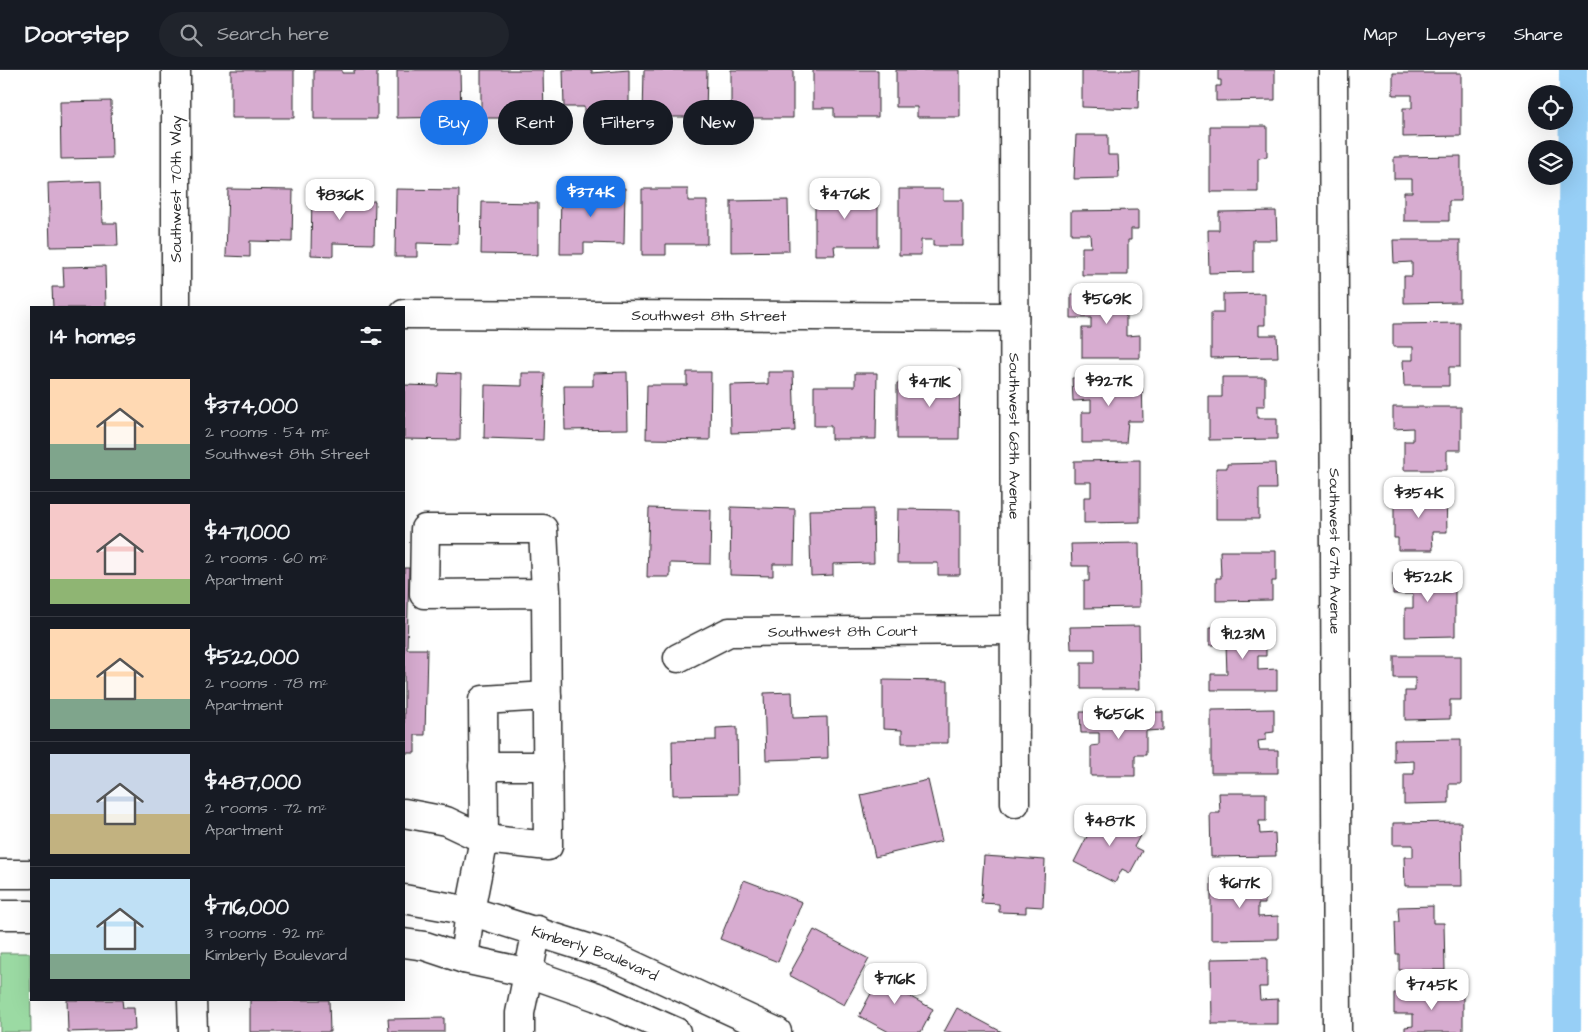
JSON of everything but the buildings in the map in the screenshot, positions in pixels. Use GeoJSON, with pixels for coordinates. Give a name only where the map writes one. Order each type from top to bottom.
{"type":"FeatureCollection","features":[{"type":"Feature","properties":{"kind":"street","name":"Southwest 70th Way"},"geometry":{"type":"LineString","coordinates":[[176,70],[176,306]]}},
{"type":"Feature","properties":{"kind":"street","name":"Southwest 68th Avenue"},"geometry":{"type":"LineString","coordinates":[[1014,70],[1015,803]]}},
{"type":"Feature","properties":{"kind":"street","name":"Southwest 67th Avenue"},"geometry":{"type":"LineString","coordinates":[[1334,70],[1337,1032]]}},
{"type":"Feature","properties":{"kind":"street","name":"Southwest 8th Street"},"geometry":{"type":"LineString","coordinates":[[405,314],[1014,317]]}},
{"type":"Feature","properties":{"kind":"street"},"geometry":{"type":"LineString","coordinates":[[405,813],[446,821],[484,839],[548,846],[546,593],[543,528],[425,529],[424,594],[546,593]]}},
{"type":"Feature","properties":{"kind":"street","name":"Southwest 8th Court"},"geometry":{"type":"LineString","coordinates":[[678,658],[729,632],[1015,630]]}},
{"type":"Feature","properties":{"kind":"street"},"geometry":{"type":"LineString","coordinates":[[464,960],[470,911],[484,839],[483,700],[547,696]]}},
{"type":"Feature","properties":{"kind":"street"},"geometry":{"type":"LineString","coordinates":[[483,766],[548,766]]}},
{"type":"Feature","properties":{"kind":"street"},"geometry":{"type":"LineString","coordinates":[[0,874],[30,874]]}},
{"type":"Feature","properties":{"kind":"street","name":"Kimberly Boulevard"},"geometry":{"type":"LineString","coordinates":[[405,899],[470,911],[537,930],[613,956],[778,1032]]}},
{"type":"Feature","properties":{"kind":"street"},"geometry":{"type":"LineString","coordinates":[[0,915],[30,915]]}},
{"type":"Feature","properties":{"kind":"street"},"geometry":{"type":"LineString","coordinates":[[520,1032],[520,1013],[537,930]]}},
{"type":"Feature","properties":{"kind":"street"},"geometry":{"type":"LineString","coordinates":[[405,943],[424,946],[464,960],[529,973],[597,997],[676,1032]]}},
{"type":"Feature","properties":{"kind":"street"},"geometry":{"type":"LineString","coordinates":[[192,1001],[193,1032]]}},
{"type":"Feature","properties":{"kind":"green space"},"geometry":{"type":"Polygon","coordinates":[[[0,953],[30,953],[31,1032],[0,1032],[0,953]]]}},
{"type":"Feature","properties":{"kind":"waterway"},"geometry":{"type":"LineString","coordinates":[[1567,1032],[1573,70]]}}]}
